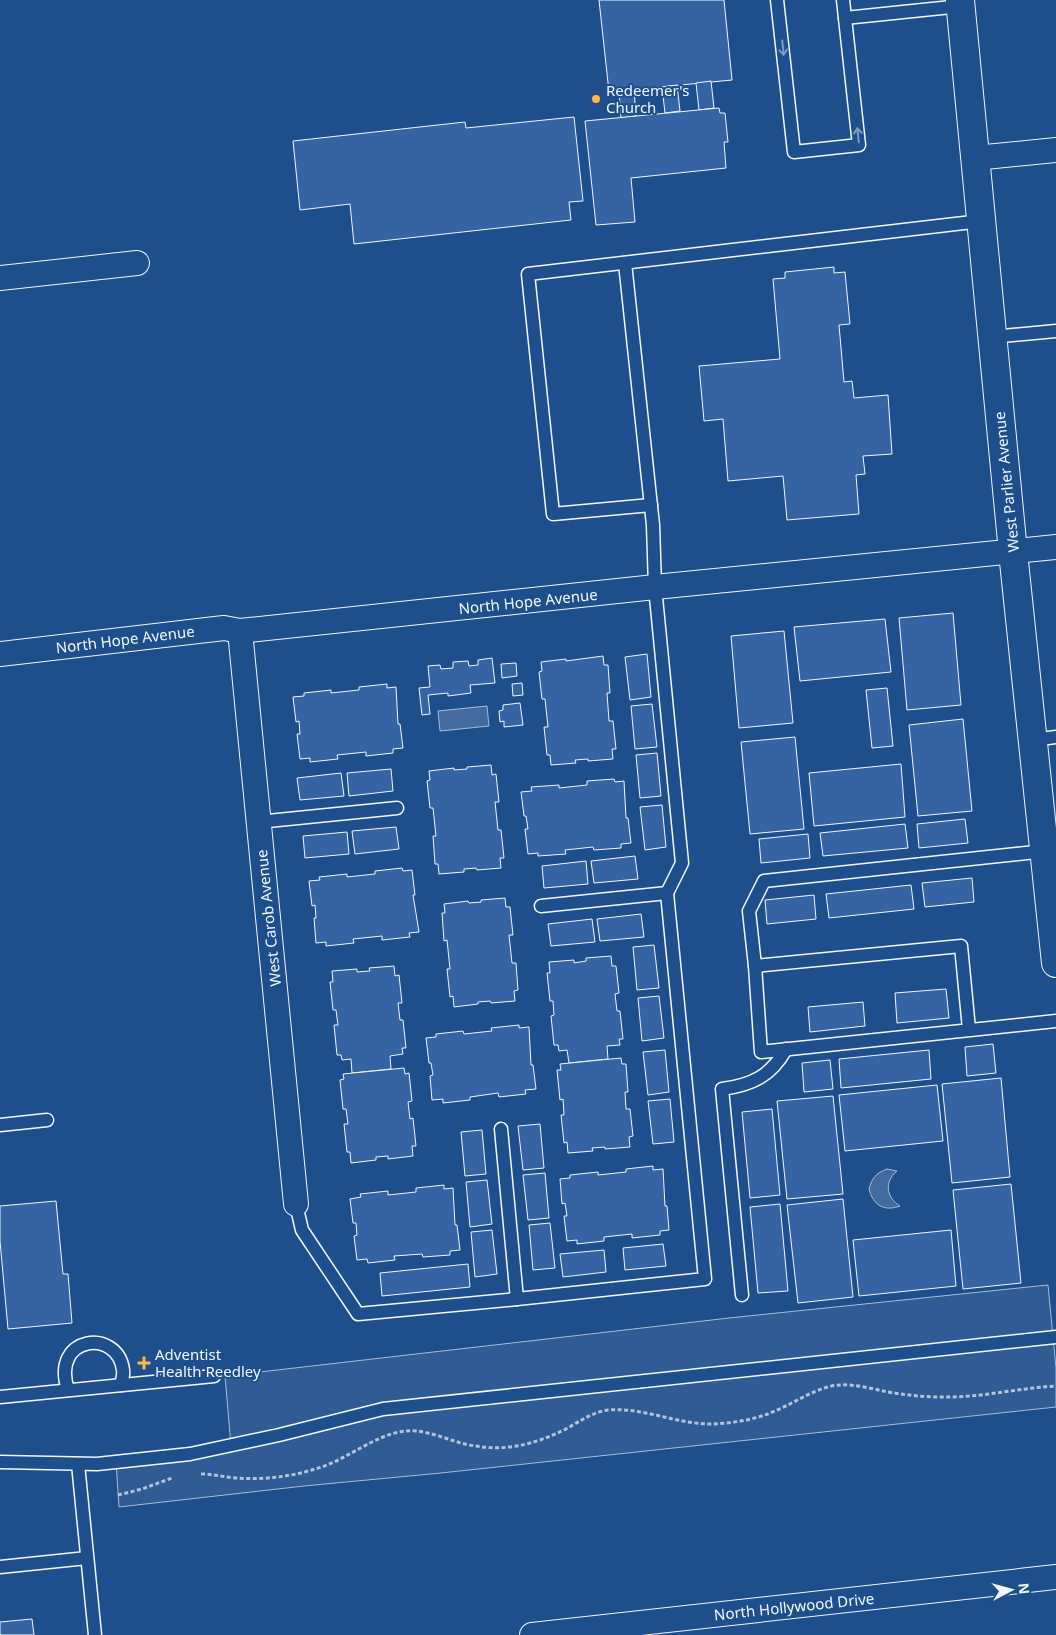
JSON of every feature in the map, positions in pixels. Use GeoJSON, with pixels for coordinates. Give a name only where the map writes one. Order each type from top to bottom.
{"type":"FeatureCollection","features":[{"type":"Feature","properties":{"kind":"street","name":"West Parlier Avenue"},"geometry":{"type":"LineString","coordinates":[[960,3],[1013,552],[1044,738],[1045,851],[1056,963]]}},
{"type":"Feature","properties":{"kind":"street"},"geometry":{"type":"LineString","coordinates":[[975,158],[1056,150]]}},
{"type":"Feature","properties":{"kind":"street"},"geometry":{"type":"LineString","coordinates":[[0,278],[137,264]]}},
{"type":"Feature","properties":{"kind":"street","name":"North Hope Avenue"},"geometry":{"type":"LineString","coordinates":[[0,654],[224,628],[240,631],[1056,547]]}},
{"type":"Feature","properties":{"kind":"street","name":"West Carob Avenue"},"geometry":{"type":"LineString","coordinates":[[240,631],[296,1204]]}},
{"type":"Feature","properties":{"kind":"street","name":"North Hollywood Drive"},"geometry":{"type":"LineString","coordinates":[[532,1635],[710,1625],[1056,1577]]}},
{"type":"Feature","properties":{"kind":"lane"},"geometry":{"type":"LineString","coordinates":[[777,0],[794,152],[859,145],[843,0]]}},
{"type":"Feature","properties":{"kind":"lane"},"geometry":{"type":"LineString","coordinates":[[845,18],[960,3]]}},
{"type":"Feature","properties":{"kind":"lane"},"geometry":{"type":"LineString","coordinates":[[651,505],[553,514],[528,274],[981,220]]}},
{"type":"Feature","properties":{"kind":"lane"},"geometry":{"type":"LineString","coordinates":[[296,1204],[302,1230],[358,1314],[705,1278],[667,893],[682,863],[655,587],[651,505],[625,263]]}},
{"type":"Feature","properties":{"kind":"lane"},"geometry":{"type":"LineString","coordinates":[[992,337],[1056,331]]}},
{"type":"Feature","properties":{"kind":"lane"},"geometry":{"type":"LineString","coordinates":[[258,822],[397,808]]}},
{"type":"Feature","properties":{"kind":"lane"},"geometry":{"type":"LineString","coordinates":[[764,1076],[749,911],[764,881],[1045,851]]}},
{"type":"Feature","properties":{"kind":"lane"},"geometry":{"type":"LineString","coordinates":[[541,906],[667,893]]}},
{"type":"Feature","properties":{"kind":"lane"},"geometry":{"type":"LineString","coordinates":[[755,966],[961,946],[969,1029]]}},
{"type":"Feature","properties":{"kind":"lane"},"geometry":{"type":"LineString","coordinates":[[761,1052],[1056,1021]]}},
{"type":"Feature","properties":{"kind":"lane"},"geometry":{"type":"LineString","coordinates":[[742,1295],[722,1089],[746,1084],[764,1076],[780,1060],[786,1049]]}},
{"type":"Feature","properties":{"kind":"lane"},"geometry":{"type":"LineString","coordinates":[[0,1125],[47,1120]]}},
{"type":"Feature","properties":{"kind":"lane"},"geometry":{"type":"LineString","coordinates":[[501,1129],[517,1299]]}},
{"type":"Feature","properties":{"kind":"lane"},"geometry":{"type":"LineString","coordinates":[[0,1462],[97,1464],[190,1454],[244,1443],[383,1409],[1056,1337]]}},
{"type":"Feature","properties":{"kind":"lane"},"geometry":{"type":"LineString","coordinates":[[68,1390],[64,1378],[64,1365],[69,1355],[76,1348],[86,1344],[102,1344],[116,1352],[124,1372],[121,1385]]}},
{"type":"Feature","properties":{"kind":"lane"},"geometry":{"type":"LineString","coordinates":[[0,1397],[214,1376]]}},
{"type":"Feature","properties":{"kind":"lane"},"geometry":{"type":"LineString","coordinates":[[78,1464],[95,1635]]}},
{"type":"Feature","properties":{"kind":"lane"},"geometry":{"type":"LineString","coordinates":[[0,1567],[87,1558]]}},
{"type":"Feature","properties":{"kind":"path"},"geometry":{"type":"LineString","coordinates":[[194,1474],[253,1479],[294,1474],[324,1466],[378,1440],[404,1432],[425,1432],[495,1448],[518,1446],[551,1436],[596,1412],[607,1410],[635,1411],[698,1423],[732,1422],[770,1413],[821,1389],[840,1384],[908,1395],[944,1397],[973,1396],[1056,1386]]}},
{"type":"Feature","properties":{"kind":"path"},"geometry":{"type":"LineString","coordinates":[[118,1495],[142,1489],[175,1477]]}},
{"type":"Feature","properties":{"kind":"shaded area"},"geometry":{"type":"Polygon","coordinates":[[[487,706],[489,726],[440,731],[438,711],[487,706]]]}},
{"type":"Feature","properties":{"kind":"shaded area"},"geometry":{"type":"Polygon","coordinates":[[[887,1169],[897,1171],[890,1180],[888,1189],[889,1194],[900,1206],[894,1208],[880,1206],[876,1203],[869,1189],[875,1176],[887,1169]]]}},
{"type":"Feature","properties":{"kind":"shaded area"},"geometry":{"type":"Polygon","coordinates":[[[1048,1285],[1056,1368],[1056,1407],[119,1507],[116,1462],[231,1446],[225,1376],[729,1318],[1048,1285]]]}},
{"type":"Feature","properties":{"kind":"building"},"geometry":{"type":"Polygon","coordinates":[[[599,0],[724,0],[732,80],[609,92],[599,0]]]}},
{"type":"Feature","properties":{"kind":"building"},"geometry":{"type":"Polygon","coordinates":[[[711,81],[714,108],[699,110],[696,83],[711,81]]]}},
{"type":"Feature","properties":{"kind":"building"},"geometry":{"type":"Polygon","coordinates":[[[677,85],[680,111],[665,113],[662,87],[677,85]]]}},
{"type":"Feature","properties":{"kind":"building"},"geometry":{"type":"Polygon","coordinates":[[[634,89],[636,116],[621,118],[619,91],[634,89]]]}},
{"type":"Feature","properties":{"kind":"building"},"geometry":{"type":"Polygon","coordinates":[[[719,108],[720,113],[725,113],[728,142],[724,142],[726,168],[631,178],[635,222],[596,225],[585,121],[719,108]]]}},
{"type":"Feature","properties":{"kind":"building"},"geometry":{"type":"Polygon","coordinates":[[[574,117],[583,201],[569,202],[571,220],[354,244],[350,204],[300,210],[293,141],[465,122],[466,128],[574,117]]]}},
{"type":"Feature","properties":{"kind":"building"},"geometry":{"type":"Polygon","coordinates":[[[834,267],[834,273],[845,272],[850,324],[839,325],[844,382],[852,381],[854,398],[888,395],[892,454],[863,456],[865,474],[856,475],[859,514],[787,520],[783,476],[728,481],[723,419],[704,421],[699,366],[780,359],[773,279],[785,278],[785,272],[834,267]]]}},
{"type":"Feature","properties":{"kind":"building"},"geometry":{"type":"Polygon","coordinates":[[[953,613],[961,705],[907,710],[899,618],[953,613]]]}},
{"type":"Feature","properties":{"kind":"building"},"geometry":{"type":"Polygon","coordinates":[[[885,619],[891,672],[800,681],[794,627],[885,619]]]}},
{"type":"Feature","properties":{"kind":"building"},"geometry":{"type":"Polygon","coordinates":[[[784,631],[793,723],[739,728],[731,636],[784,631]]]}},
{"type":"Feature","properties":{"kind":"building"},"geometry":{"type":"Polygon","coordinates":[[[647,654],[651,697],[630,700],[625,657],[647,654]]]}},
{"type":"Feature","properties":{"kind":"building"},"geometry":{"type":"Polygon","coordinates":[[[603,656],[604,665],[608,665],[609,721],[613,721],[616,749],[612,749],[613,759],[575,760],[576,763],[551,765],[550,755],[547,755],[544,727],[548,727],[545,699],[542,699],[539,672],[542,671],[541,662],[603,656]]]}},
{"type":"Feature","properties":{"kind":"building"},"geometry":{"type":"Polygon","coordinates":[[[492,658],[495,683],[470,685],[471,693],[448,696],[448,693],[428,695],[430,714],[422,715],[419,688],[430,687],[428,666],[440,665],[441,669],[453,668],[453,662],[468,661],[469,666],[478,665],[478,660],[492,658]]]}},
{"type":"Feature","properties":{"kind":"building"},"geometry":{"type":"Polygon","coordinates":[[[516,663],[517,676],[502,678],[501,664],[516,663]]]}},
{"type":"Feature","properties":{"kind":"building"},"geometry":{"type":"Polygon","coordinates":[[[522,683],[523,695],[513,696],[512,684],[522,683]]]}},
{"type":"Feature","properties":{"kind":"building"},"geometry":{"type":"Polygon","coordinates":[[[387,684],[387,688],[396,687],[398,724],[400,724],[403,748],[393,749],[393,753],[366,756],[366,752],[337,755],[338,759],[310,762],[310,758],[300,759],[297,734],[300,734],[299,721],[296,722],[293,697],[304,696],[304,693],[331,690],[331,693],[359,690],[359,687],[387,684]]]}},
{"type":"Feature","properties":{"kind":"building"},"geometry":{"type":"Polygon","coordinates":[[[887,688],[893,746],[872,748],[866,690],[887,688]]]}},
{"type":"Feature","properties":{"kind":"building"},"geometry":{"type":"Polygon","coordinates":[[[520,703],[523,725],[504,727],[504,721],[500,722],[499,711],[503,710],[503,705],[520,703]]]}},
{"type":"Feature","properties":{"kind":"building"},"geometry":{"type":"Polygon","coordinates":[[[652,704],[657,747],[635,749],[631,706],[652,704]]]}},
{"type":"Feature","properties":{"kind":"building"},"geometry":{"type":"Polygon","coordinates":[[[963,719],[972,811],[918,816],[909,725],[963,719]]]}},
{"type":"Feature","properties":{"kind":"building"},"geometry":{"type":"Polygon","coordinates":[[[795,737],[804,829],[750,834],[741,742],[795,737]]]}},
{"type":"Feature","properties":{"kind":"building"},"geometry":{"type":"Polygon","coordinates":[[[657,753],[661,796],[640,798],[636,755],[657,753]]]}},
{"type":"Feature","properties":{"kind":"building"},"geometry":{"type":"Polygon","coordinates":[[[901,764],[905,817],[814,826],[809,773],[901,764]]]}},
{"type":"Feature","properties":{"kind":"building"},"geometry":{"type":"Polygon","coordinates":[[[491,765],[492,775],[496,774],[499,802],[495,802],[504,858],[500,858],[501,868],[464,869],[464,872],[439,874],[438,864],[435,864],[433,836],[436,836],[433,808],[430,808],[427,781],[430,780],[429,771],[454,768],[454,770],[467,769],[467,767],[491,765]]]}},
{"type":"Feature","properties":{"kind":"building"},"geometry":{"type":"Polygon","coordinates":[[[391,769],[393,791],[349,796],[347,773],[391,769]]]}},
{"type":"Feature","properties":{"kind":"building"},"geometry":{"type":"Polygon","coordinates":[[[341,773],[344,796],[300,800],[297,778],[341,773]]]}},
{"type":"Feature","properties":{"kind":"building"},"geometry":{"type":"Polygon","coordinates":[[[614,779],[615,782],[624,781],[626,818],[628,818],[631,843],[621,844],[621,848],[594,850],[593,847],[565,850],[566,854],[538,856],[538,853],[528,854],[525,829],[528,829],[526,816],[524,816],[521,792],[532,791],[531,787],[559,785],[559,788],[587,785],[587,781],[614,779]]]}},
{"type":"Feature","properties":{"kind":"building"},"geometry":{"type":"Polygon","coordinates":[[[662,805],[666,847],[645,850],[640,807],[662,805]]]}},
{"type":"Feature","properties":{"kind":"building"},"geometry":{"type":"Polygon","coordinates":[[[965,819],[968,843],[919,848],[917,824],[965,819]]]}},
{"type":"Feature","properties":{"kind":"building"},"geometry":{"type":"Polygon","coordinates":[[[905,824],[908,848],[823,856],[820,833],[905,824]]]}},
{"type":"Feature","properties":{"kind":"building"},"geometry":{"type":"Polygon","coordinates":[[[396,827],[399,849],[355,854],[352,831],[396,827]]]}},
{"type":"Feature","properties":{"kind":"building"},"geometry":{"type":"Polygon","coordinates":[[[347,832],[349,854],[305,858],[303,836],[347,832]]]}},
{"type":"Feature","properties":{"kind":"building"},"geometry":{"type":"Polygon","coordinates":[[[808,834],[810,858],[761,863],[759,839],[808,834]]]}},
{"type":"Feature","properties":{"kind":"building"},"geometry":{"type":"Polygon","coordinates":[[[635,856],[638,879],[594,883],[591,861],[635,856]]]}},
{"type":"Feature","properties":{"kind":"building"},"geometry":{"type":"Polygon","coordinates":[[[586,861],[588,884],[544,888],[542,866],[586,861]]]}},
{"type":"Feature","properties":{"kind":"building"},"geometry":{"type":"Polygon","coordinates":[[[402,868],[403,871],[412,870],[415,895],[413,895],[419,932],[409,933],[410,937],[382,940],[382,936],[353,939],[354,943],[326,946],[326,942],[316,943],[315,905],[312,906],[309,881],[320,880],[319,877],[375,874],[375,871],[402,868]]]}},
{"type":"Feature","properties":{"kind":"building"},"geometry":{"type":"Polygon","coordinates":[[[972,878],[974,902],[925,907],[922,883],[972,878]]]}},
{"type":"Feature","properties":{"kind":"building"},"geometry":{"type":"Polygon","coordinates":[[[911,885],[914,909],[829,918],[826,894],[911,885]]]}},
{"type":"Feature","properties":{"kind":"building"},"geometry":{"type":"Polygon","coordinates":[[[814,895],[816,919],[767,924],[765,900],[814,895]]]}},
{"type":"Feature","properties":{"kind":"building"},"geometry":{"type":"Polygon","coordinates":[[[505,898],[506,907],[510,907],[513,935],[509,935],[512,963],[516,963],[518,990],[514,991],[515,1001],[478,1002],[478,1004],[454,1007],[453,996],[450,997],[447,969],[450,969],[447,940],[444,941],[442,913],[445,913],[444,904],[468,901],[469,903],[481,902],[481,900],[505,898]]]}},
{"type":"Feature","properties":{"kind":"building"},"geometry":{"type":"Polygon","coordinates":[[[641,914],[644,937],[600,941],[597,919],[641,914]]]}},
{"type":"Feature","properties":{"kind":"building"},"geometry":{"type":"Polygon","coordinates":[[[592,919],[595,942],[551,946],[548,924],[592,919]]]}},
{"type":"Feature","properties":{"kind":"building"},"geometry":{"type":"Polygon","coordinates":[[[654,945],[659,988],[637,990],[633,947],[654,945]]]}},
{"type":"Feature","properties":{"kind":"building"},"geometry":{"type":"Polygon","coordinates":[[[611,956],[612,966],[616,966],[619,993],[615,994],[617,1011],[620,1011],[623,1039],[619,1039],[620,1045],[607,1046],[608,1059],[569,1063],[567,1050],[559,1051],[558,1045],[554,1045],[551,1016],[554,1015],[553,1001],[550,1001],[547,973],[550,973],[549,962],[574,960],[574,963],[586,961],[586,958],[611,956]]]}},
{"type":"Feature","properties":{"kind":"building"},"geometry":{"type":"Polygon","coordinates":[[[394,966],[395,976],[399,975],[402,1003],[398,1003],[400,1020],[403,1020],[406,1048],[402,1048],[403,1054],[390,1056],[391,1069],[352,1073],[351,1059],[342,1060],[341,1055],[337,1055],[334,1025],[338,1025],[336,1010],[333,1010],[330,982],[333,982],[332,971],[357,969],[357,972],[370,971],[369,968],[394,966]]]}},
{"type":"Feature","properties":{"kind":"building"},"geometry":{"type":"Polygon","coordinates":[[[946,989],[949,1018],[897,1023],[895,993],[946,989]]]}},
{"type":"Feature","properties":{"kind":"building"},"geometry":{"type":"Polygon","coordinates":[[[659,996],[664,1038],[642,1041],[638,998],[659,996]]]}},
{"type":"Feature","properties":{"kind":"building"},"geometry":{"type":"Polygon","coordinates":[[[863,1002],[865,1026],[810,1032],[808,1007],[863,1002]]]}},
{"type":"Feature","properties":{"kind":"building"},"geometry":{"type":"Polygon","coordinates":[[[519,1025],[519,1028],[529,1027],[531,1065],[533,1065],[536,1089],[525,1090],[526,1094],[499,1097],[498,1093],[470,1097],[470,1100],[443,1103],[443,1099],[432,1100],[430,1076],[433,1075],[431,1063],[429,1063],[426,1038],[436,1037],[436,1034],[463,1031],[464,1034],[492,1031],[491,1028],[519,1025]]]}},
{"type":"Feature","properties":{"kind":"building"},"geometry":{"type":"Polygon","coordinates":[[[993,1044],[996,1073],[967,1076],[965,1047],[993,1044]]]}},
{"type":"Feature","properties":{"kind":"building"},"geometry":{"type":"Polygon","coordinates":[[[665,1050],[669,1092],[648,1095],[643,1052],[665,1050]]]}},
{"type":"Feature","properties":{"kind":"building"},"geometry":{"type":"Polygon","coordinates":[[[929,1050],[931,1079],[841,1088],[839,1059],[929,1050]]]}},
{"type":"Feature","properties":{"kind":"building"},"geometry":{"type":"Polygon","coordinates":[[[621,1058],[622,1064],[626,1064],[628,1092],[625,1092],[626,1109],[630,1109],[633,1136],[629,1137],[630,1147],[592,1148],[593,1151],[568,1153],[567,1142],[564,1143],[561,1115],[564,1115],[563,1099],[560,1100],[557,1070],[561,1070],[560,1064],[621,1058]]]}},
{"type":"Feature","properties":{"kind":"building"},"geometry":{"type":"Polygon","coordinates":[[[830,1060],[833,1089],[804,1092],[802,1063],[830,1060]]]}},
{"type":"Feature","properties":{"kind":"building"},"geometry":{"type":"Polygon","coordinates":[[[404,1068],[405,1074],[409,1073],[412,1101],[408,1102],[410,1119],[413,1118],[416,1146],[412,1146],[413,1156],[388,1159],[388,1156],[376,1157],[376,1160],[351,1163],[350,1152],[347,1152],[344,1124],[348,1124],[346,1109],[343,1109],[340,1080],[344,1079],[343,1074],[404,1068]]]}},
{"type":"Feature","properties":{"kind":"building"},"geometry":{"type":"Polygon","coordinates":[[[1001,1078],[1010,1177],[952,1183],[942,1084],[1001,1078]]]}},
{"type":"Feature","properties":{"kind":"building"},"geometry":{"type":"Polygon","coordinates":[[[937,1085],[943,1141],[845,1151],[839,1095],[937,1085]]]}},
{"type":"Feature","properties":{"kind":"building"},"geometry":{"type":"Polygon","coordinates":[[[833,1096],[843,1194],[787,1199],[777,1101],[833,1096]]]}},
{"type":"Feature","properties":{"kind":"building"},"geometry":{"type":"Polygon","coordinates":[[[670,1099],[674,1142],[653,1144],[648,1101],[670,1099]]]}},
{"type":"Feature","properties":{"kind":"building"},"geometry":{"type":"Polygon","coordinates":[[[772,1109],[780,1195],[750,1198],[742,1112],[772,1109]]]}},
{"type":"Feature","properties":{"kind":"building"},"geometry":{"type":"Polygon","coordinates":[[[540,1124],[544,1168],[523,1170],[518,1126],[540,1124]]]}},
{"type":"Feature","properties":{"kind":"building"},"geometry":{"type":"Polygon","coordinates":[[[482,1130],[486,1174],[465,1176],[461,1132],[482,1130]]]}},
{"type":"Feature","properties":{"kind":"building"},"geometry":{"type":"Polygon","coordinates":[[[653,1166],[653,1170],[663,1169],[665,1206],[667,1206],[669,1230],[660,1231],[660,1235],[632,1238],[632,1234],[604,1237],[604,1241],[577,1244],[577,1240],[567,1241],[564,1216],[567,1216],[565,1203],[562,1204],[560,1179],[570,1178],[570,1175],[626,1172],[626,1169],[653,1166]]]}},
{"type":"Feature","properties":{"kind":"building"},"geometry":{"type":"Polygon","coordinates":[[[545,1173],[549,1218],[528,1220],[523,1175],[545,1173]]]}},
{"type":"Feature","properties":{"kind":"building"},"geometry":{"type":"Polygon","coordinates":[[[487,1180],[492,1224],[470,1227],[466,1182],[487,1180]]]}},
{"type":"Feature","properties":{"kind":"building"},"geometry":{"type":"Polygon","coordinates":[[[1011,1184],[1021,1283],[963,1289],[953,1190],[1011,1184]]]}},
{"type":"Feature","properties":{"kind":"building"},"geometry":{"type":"Polygon","coordinates":[[[444,1185],[444,1189],[453,1188],[455,1225],[457,1225],[460,1250],[450,1251],[450,1255],[423,1257],[422,1254],[394,1256],[395,1260],[368,1263],[367,1259],[357,1260],[354,1236],[357,1235],[356,1223],[353,1223],[350,1199],[361,1197],[360,1194],[388,1191],[388,1195],[416,1192],[416,1188],[444,1185]]]}},
{"type":"Feature","properties":{"kind":"building"},"geometry":{"type":"Polygon","coordinates":[[[843,1199],[853,1297],[798,1303],[787,1205],[843,1199]]]}},
{"type":"Feature","properties":{"kind":"building"},"geometry":{"type":"Polygon","coordinates":[[[56,1201],[63,1274],[68,1274],[72,1323],[8,1329],[0,1241],[0,1206],[56,1201]]]}},
{"type":"Feature","properties":{"kind":"building"},"geometry":{"type":"Polygon","coordinates":[[[780,1204],[788,1291],[758,1293],[750,1207],[780,1204]]]}},
{"type":"Feature","properties":{"kind":"building"},"geometry":{"type":"Polygon","coordinates":[[[550,1223],[555,1268],[533,1270],[529,1225],[550,1223]]]}},
{"type":"Feature","properties":{"kind":"building"},"geometry":{"type":"Polygon","coordinates":[[[492,1230],[497,1274],[475,1277],[471,1232],[492,1230]]]}},
{"type":"Feature","properties":{"kind":"building"},"geometry":{"type":"Polygon","coordinates":[[[951,1230],[956,1286],[859,1296],[853,1240],[951,1230]]]}},
{"type":"Feature","properties":{"kind":"building"},"geometry":{"type":"Polygon","coordinates":[[[663,1244],[666,1266],[625,1270],[623,1248],[663,1244]]]}},
{"type":"Feature","properties":{"kind":"building"},"geometry":{"type":"Polygon","coordinates":[[[604,1250],[606,1272],[563,1277],[560,1254],[604,1250]]]}},
{"type":"Feature","properties":{"kind":"building"},"geometry":{"type":"Polygon","coordinates":[[[468,1264],[470,1287],[382,1296],[380,1273],[468,1264]]]}},
{"type":"Feature","properties":{"kind":"building"},"geometry":{"type":"Polygon","coordinates":[[[32,1619],[34,1635],[0,1635],[0,1622],[32,1619]]]}},
{"type":"Feature","properties":{"kind":"place","name":"Redeemer's Church"},"geometry":{"type":"Point","coordinates":[596,99]}},
{"type":"Feature","properties":{"kind":"place","name":"Adventist Health Reedley"},"geometry":{"type":"Point","coordinates":[144,1363]}}]}
